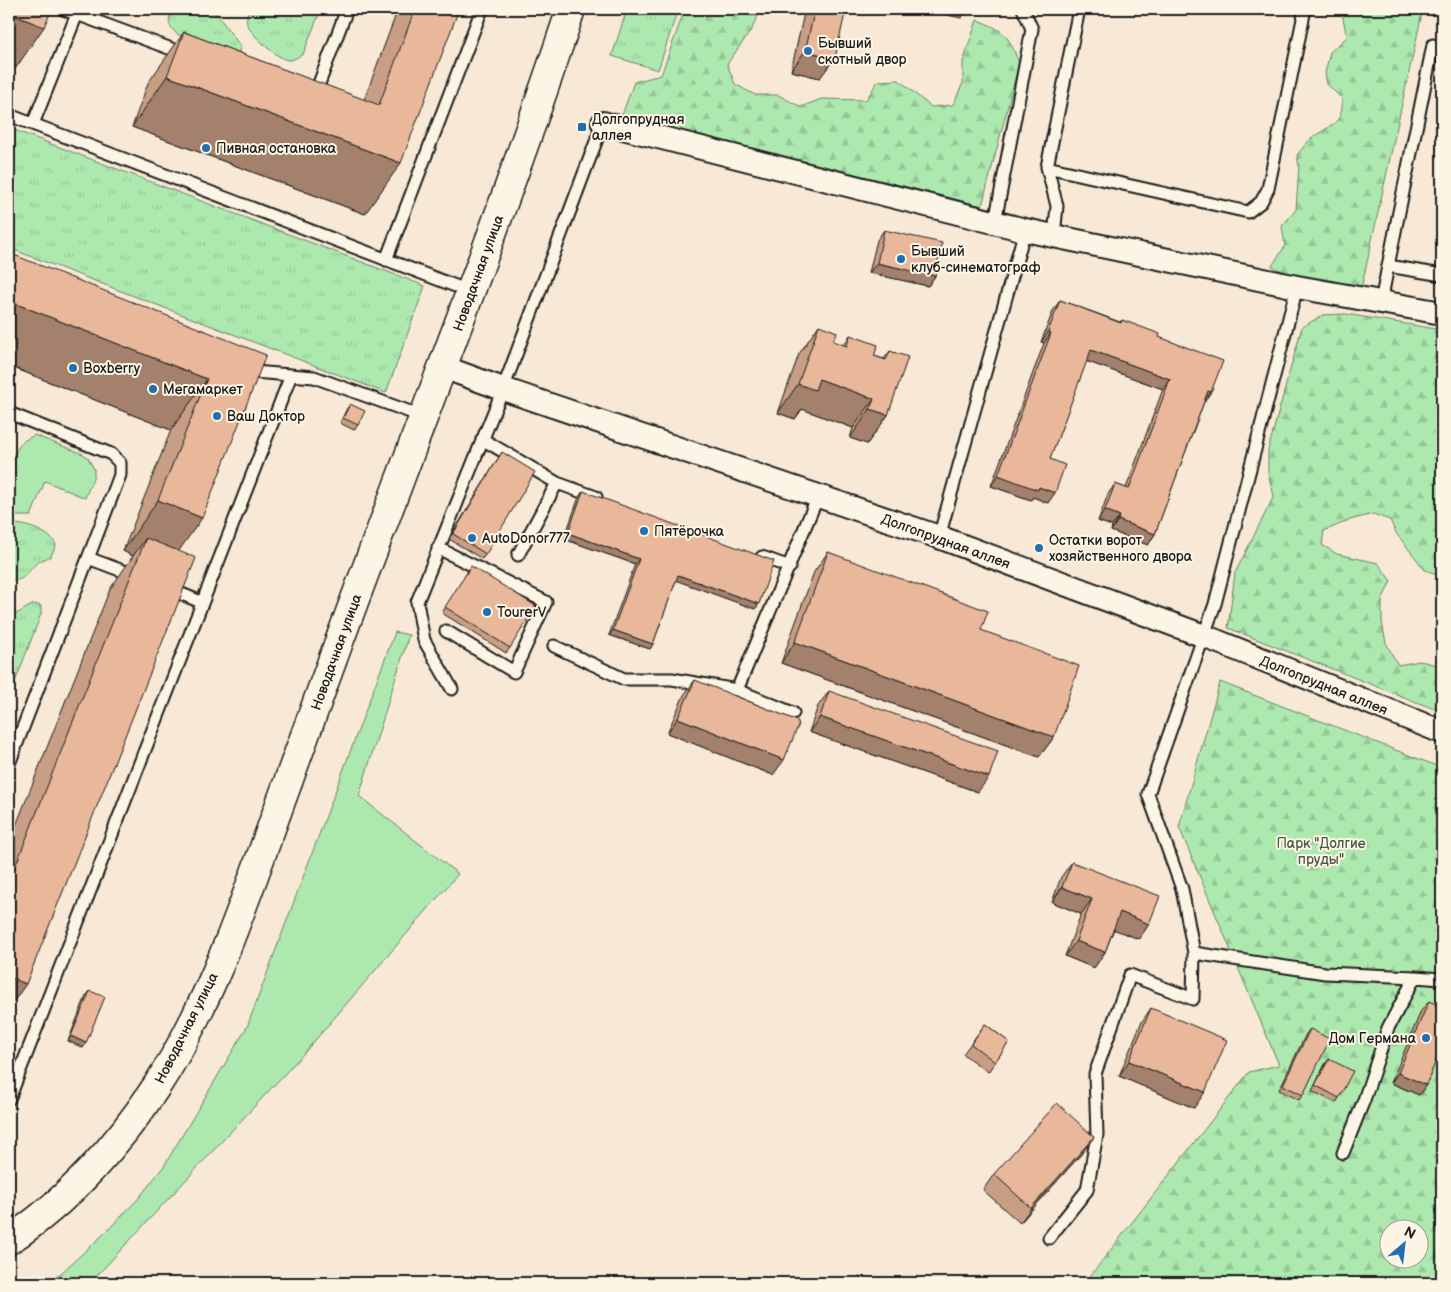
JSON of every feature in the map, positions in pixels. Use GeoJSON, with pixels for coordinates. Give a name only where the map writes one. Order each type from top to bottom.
{"type":"FeatureCollection","features":[{"type":"Feature","properties":{"kind":"street","name":"Новодачная улица"},"geometry":{"type":"LineString","coordinates":[[9,1240],[72,1189],[118,1139],[157,1087],[188,1032],[237,921],[471,292],[541,100],[571,9]]}},
{"type":"Feature","properties":{"kind":"street"},"geometry":{"type":"LineString","coordinates":[[603,123],[1025,230],[1297,287],[1442,312]]}},
{"type":"Feature","properties":{"kind":"street","name":"Долгопрудная аллея"},"geometry":{"type":"LineString","coordinates":[[443,367],[502,389],[939,537],[1204,636],[1442,732]]}},
{"type":"Feature","properties":{"kind":"lane"},"geometry":{"type":"LineString","coordinates":[[63,9],[198,59]]}},
{"type":"Feature","properties":{"kind":"lane"},"geometry":{"type":"LineString","coordinates":[[300,97],[310,97],[317,89],[347,9]]}},
{"type":"Feature","properties":{"kind":"lane"},"geometry":{"type":"LineString","coordinates":[[386,260],[482,9]]}},
{"type":"Feature","properties":{"kind":"lane"},"geometry":{"type":"LineString","coordinates":[[995,222],[1032,29],[1023,9]]}},
{"type":"Feature","properties":{"kind":"lane"},"geometry":{"type":"LineString","coordinates":[[1054,236],[1056,206],[1047,167],[1079,9]]}},
{"type":"Feature","properties":{"kind":"lane"},"geometry":{"type":"LineString","coordinates":[[1047,167],[1248,212],[1261,202],[1268,189],[1305,9]]}},
{"type":"Feature","properties":{"kind":"lane"},"geometry":{"type":"LineString","coordinates":[[33,124],[77,14]]}},
{"type":"Feature","properties":{"kind":"lane"},"geometry":{"type":"LineString","coordinates":[[1381,302],[1433,45],[1442,47]]}},
{"type":"Feature","properties":{"kind":"lane"},"geometry":{"type":"LineString","coordinates":[[9,115],[471,292]]}},
{"type":"Feature","properties":{"kind":"lane"},"geometry":{"type":"LineString","coordinates":[[452,689],[424,640],[416,602],[502,389],[603,123]]}},
{"type":"Feature","properties":{"kind":"lane"},"geometry":{"type":"LineString","coordinates":[[939,537],[1025,230]]}},
{"type":"Feature","properties":{"kind":"lane"},"geometry":{"type":"LineString","coordinates":[[1388,266],[1442,275]]}},
{"type":"Feature","properties":{"kind":"lane"},"geometry":{"type":"LineString","coordinates":[[1049,1238],[1087,1190],[1097,1135],[1095,1074],[1130,975],[1193,999],[1194,953],[1182,889],[1148,794],[1215,604],[1297,287]]}},
{"type":"Feature","properties":{"kind":"lane"},"geometry":{"type":"LineString","coordinates":[[236,365],[254,372],[314,377],[424,418]]}},
{"type":"Feature","properties":{"kind":"lane"},"geometry":{"type":"LineString","coordinates":[[9,1099],[13,1076],[291,375]]}},
{"type":"Feature","properties":{"kind":"lane"},"geometry":{"type":"LineString","coordinates":[[9,413],[111,454],[120,463],[120,475],[9,764]]}},
{"type":"Feature","properties":{"kind":"lane"},"geometry":{"type":"LineString","coordinates":[[482,439],[557,483],[604,500]]}},
{"type":"Feature","properties":{"kind":"lane"},"geometry":{"type":"LineString","coordinates":[[518,555],[557,483]]}},
{"type":"Feature","properties":{"kind":"lane"},"geometry":{"type":"LineString","coordinates":[[738,690],[818,496]]}},
{"type":"Feature","properties":{"kind":"lane"},"geometry":{"type":"LineString","coordinates":[[438,548],[546,602],[514,672],[446,631]]}},
{"type":"Feature","properties":{"kind":"lane"},"geometry":{"type":"LineString","coordinates":[[752,554],[790,567]]}},
{"type":"Feature","properties":{"kind":"lane"},"geometry":{"type":"LineString","coordinates":[[88,558],[201,602]]}},
{"type":"Feature","properties":{"kind":"lane"},"geometry":{"type":"LineString","coordinates":[[554,646],[624,680],[672,679],[738,690],[792,713]]}},
{"type":"Feature","properties":{"kind":"lane"},"geometry":{"type":"LineString","coordinates":[[1194,953],[1325,973],[1442,979]]}},
{"type":"Feature","properties":{"kind":"lane"},"geometry":{"type":"LineString","coordinates":[[1343,1153],[1364,1100],[1388,1028],[1415,977]]}},
{"type":"Feature","properties":{"kind":"green space"},"geometry":{"type":"Polygon","coordinates":[[[173,9],[213,9],[241,47],[238,53],[229,54],[177,34],[169,23],[173,9]]]}},
{"type":"Feature","properties":{"kind":"green space"},"geometry":{"type":"Polygon","coordinates":[[[249,9],[321,9],[303,54],[288,60],[271,51],[249,28],[247,14],[249,9]]]}},
{"type":"Feature","properties":{"kind":"green space"},"geometry":{"type":"Polygon","coordinates":[[[627,9],[678,9],[658,70],[612,56],[627,9]]]}},
{"type":"Feature","properties":{"kind":"green space"},"geometry":{"type":"Polygon","coordinates":[[[685,9],[761,9],[752,29],[727,64],[735,84],[755,95],[778,95],[801,107],[821,99],[866,100],[878,81],[899,80],[931,107],[953,105],[963,83],[963,62],[977,20],[994,27],[1009,40],[1019,63],[982,206],[622,115],[634,82],[661,75],[685,9]]]}},
{"type":"Feature","properties":{"kind":"green space"},"geometry":{"type":"Polygon","coordinates":[[[1341,9],[1423,9],[1362,285],[1352,287],[1290,275],[1272,266],[1285,246],[1282,226],[1296,210],[1299,166],[1297,155],[1313,137],[1335,123],[1341,114],[1342,99],[1327,84],[1325,73],[1330,52],[1347,37],[1341,9]]]}},
{"type":"Feature","properties":{"kind":"green space"},"geometry":{"type":"Polygon","coordinates":[[[9,128],[425,286],[386,393],[9,248],[9,128]]]}},
{"type":"Feature","properties":{"kind":"green space"},"geometry":{"type":"Polygon","coordinates":[[[1346,314],[1442,330],[1442,576],[1425,570],[1396,533],[1390,520],[1373,514],[1350,520],[1324,531],[1322,545],[1337,554],[1378,563],[1391,581],[1382,600],[1382,622],[1386,643],[1398,665],[1420,661],[1442,666],[1442,712],[1228,628],[1235,573],[1274,496],[1268,473],[1268,450],[1302,327],[1323,315],[1346,314]]]}},
{"type":"Feature","properties":{"kind":"green space"},"geometry":{"type":"Polygon","coordinates":[[[34,435],[83,454],[88,458],[94,469],[94,476],[85,498],[45,481],[31,516],[9,516],[9,462],[22,442],[34,435]]]}},
{"type":"Feature","properties":{"kind":"green space"},"geometry":{"type":"Polygon","coordinates":[[[14,524],[44,533],[56,545],[51,556],[37,563],[19,580],[9,577],[9,525],[14,524]]]}},
{"type":"Feature","properties":{"kind":"green space"},"geometry":{"type":"Polygon","coordinates":[[[34,604],[41,606],[41,614],[9,698],[9,618],[34,604]]]}},
{"type":"Feature","properties":{"kind":"green space"},"geometry":{"type":"Polygon","coordinates":[[[395,632],[409,635],[359,796],[458,874],[305,1052],[90,1283],[45,1283],[61,1273],[105,1233],[138,1199],[164,1166],[247,1027],[395,632]]]}},
{"type":"Feature","properties":{"kind":"green space","name":"Парк \"Долгие пруды\""},"geometry":{"type":"Polygon","coordinates":[[[1220,682],[1442,768],[1442,1283],[1085,1283],[1249,1072],[1279,1065],[1179,827],[1220,682]]]}},
{"type":"Feature","properties":{"kind":"building"},"geometry":{"type":"Polygon","coordinates":[[[9,9],[52,9],[44,27],[9,13],[9,9]]]}},
{"type":"Feature","properties":{"kind":"building"},"geometry":{"type":"Polygon","coordinates":[[[415,9],[459,9],[401,163],[167,76],[184,32],[379,105],[415,9]]]}},
{"type":"Feature","properties":{"kind":"building"},"geometry":{"type":"Polygon","coordinates":[[[815,9],[846,9],[835,58],[805,51],[815,9]]]}},
{"type":"Feature","properties":{"kind":"building"},"geometry":{"type":"Polygon","coordinates":[[[884,230],[942,243],[935,276],[877,263],[884,230]]]}},
{"type":"Feature","properties":{"kind":"building"},"geometry":{"type":"Polygon","coordinates":[[[9,253],[266,355],[202,518],[158,500],[207,379],[9,301],[9,253]]]}},
{"type":"Feature","properties":{"kind":"building"},"geometry":{"type":"Polygon","coordinates":[[[1060,300],[1121,323],[1122,320],[1160,334],[1159,337],[1223,361],[1211,392],[1208,391],[1155,534],[1118,520],[1120,516],[1105,510],[1115,484],[1129,489],[1170,379],[1091,350],[1050,459],[1065,465],[1055,493],[1039,487],[1038,490],[998,475],[1051,333],[1048,332],[1060,300]]]}},
{"type":"Feature","properties":{"kind":"building"},"geometry":{"type":"Polygon","coordinates":[[[819,325],[837,332],[833,341],[847,346],[850,335],[878,345],[874,356],[886,360],[890,351],[908,357],[888,415],[870,409],[874,399],[819,379],[815,390],[798,384],[819,325]]]}},
{"type":"Feature","properties":{"kind":"building"},"geometry":{"type":"Polygon","coordinates":[[[350,404],[365,411],[358,425],[343,418],[350,404]]]}},
{"type":"Feature","properties":{"kind":"building"},"geometry":{"type":"Polygon","coordinates":[[[502,452],[535,472],[486,554],[453,534],[502,452]]]}},
{"type":"Feature","properties":{"kind":"building"},"geometry":{"type":"Polygon","coordinates":[[[583,491],[774,561],[759,604],[678,575],[653,644],[613,630],[639,559],[568,533],[583,491]]]}},
{"type":"Feature","properties":{"kind":"building"},"geometry":{"type":"Polygon","coordinates":[[[146,538],[196,558],[26,984],[9,977],[9,882],[146,538]]]}},
{"type":"Feature","properties":{"kind":"building"},"geometry":{"type":"Polygon","coordinates":[[[828,552],[988,611],[981,630],[1079,666],[1054,737],[795,642],[828,552]]]}},
{"type":"Feature","properties":{"kind":"building","name":"TourerV"},"geometry":{"type":"Polygon","coordinates":[[[471,566],[536,606],[510,648],[445,607],[471,566]]]}},
{"type":"Feature","properties":{"kind":"building"},"geometry":{"type":"Polygon","coordinates":[[[695,680],[798,721],[797,723],[799,724],[784,760],[678,718],[695,680]]]}},
{"type":"Feature","properties":{"kind":"building"},"geometry":{"type":"Polygon","coordinates":[[[829,691],[998,751],[989,777],[820,717],[829,691]]]}},
{"type":"Feature","properties":{"kind":"building"},"geometry":{"type":"Polygon","coordinates":[[[1072,862],[1160,896],[1149,924],[1120,912],[1105,952],[1076,941],[1092,899],[1062,887],[1072,862]]]}},
{"type":"Feature","properties":{"kind":"building"},"geometry":{"type":"Polygon","coordinates":[[[90,991],[105,997],[86,1043],[71,1036],[90,991]]]}},
{"type":"Feature","properties":{"kind":"building","name":"Дом Германа"},"geometry":{"type":"Polygon","coordinates":[[[1429,1001],[1442,1007],[1442,1046],[1426,1085],[1398,1073],[1429,1001]]]}},
{"type":"Feature","properties":{"kind":"building"},"geometry":{"type":"Polygon","coordinates":[[[1151,1008],[1227,1040],[1205,1092],[1129,1061],[1151,1008]]]}},
{"type":"Feature","properties":{"kind":"building"},"geometry":{"type":"Polygon","coordinates":[[[985,1024],[1009,1042],[995,1062],[971,1044],[985,1024]]]}},
{"type":"Feature","properties":{"kind":"building"},"geometry":{"type":"Polygon","coordinates":[[[1310,1029],[1330,1039],[1303,1095],[1283,1085],[1310,1029]]]}},
{"type":"Feature","properties":{"kind":"building"},"geometry":{"type":"Polygon","coordinates":[[[1329,1059],[1353,1071],[1339,1098],[1315,1085],[1329,1059]]]}},
{"type":"Feature","properties":{"kind":"building"},"geometry":{"type":"Polygon","coordinates":[[[1057,1103],[1094,1137],[1031,1208],[994,1174],[1057,1103]]]}},
{"type":"Feature","properties":{"kind":"place","name":"Бывший скотный двор"},"geometry":{"type":"Point","coordinates":[808,51]}},
{"type":"Feature","properties":{"kind":"place","name":"Долгопрудная аллея"},"geometry":{"type":"Point","coordinates":[582,127]}},
{"type":"Feature","properties":{"kind":"place","name":"Пивная остановка"},"geometry":{"type":"Point","coordinates":[206,148]}},
{"type":"Feature","properties":{"kind":"place","name":"Бывший клуб-синематограф"},"geometry":{"type":"Point","coordinates":[901,259]}},
{"type":"Feature","properties":{"kind":"place","name":"Boxberry"},"geometry":{"type":"Point","coordinates":[73,368]}},
{"type":"Feature","properties":{"kind":"place","name":"Мегамаркет"},"geometry":{"type":"Point","coordinates":[153,389]}},
{"type":"Feature","properties":{"kind":"place","name":"Ваш Доктор"},"geometry":{"type":"Point","coordinates":[217,416]}},
{"type":"Feature","properties":{"kind":"place","name":"Пятёрочка"},"geometry":{"type":"Point","coordinates":[644,531]}},
{"type":"Feature","properties":{"kind":"place","name":"AutoDonor777"},"geometry":{"type":"Point","coordinates":[472,538]}},
{"type":"Feature","properties":{"kind":"place","name":"Остатки ворот хозяйственного двора"},"geometry":{"type":"Point","coordinates":[1039,548]}},
{"type":"Feature","properties":{"kind":"place","name":"TourerV"},"geometry":{"type":"Point","coordinates":[487,612]}},
{"type":"Feature","properties":{"kind":"place","name":"Дом Германа"},"geometry":{"type":"Point","coordinates":[1426,1038]}}]}
